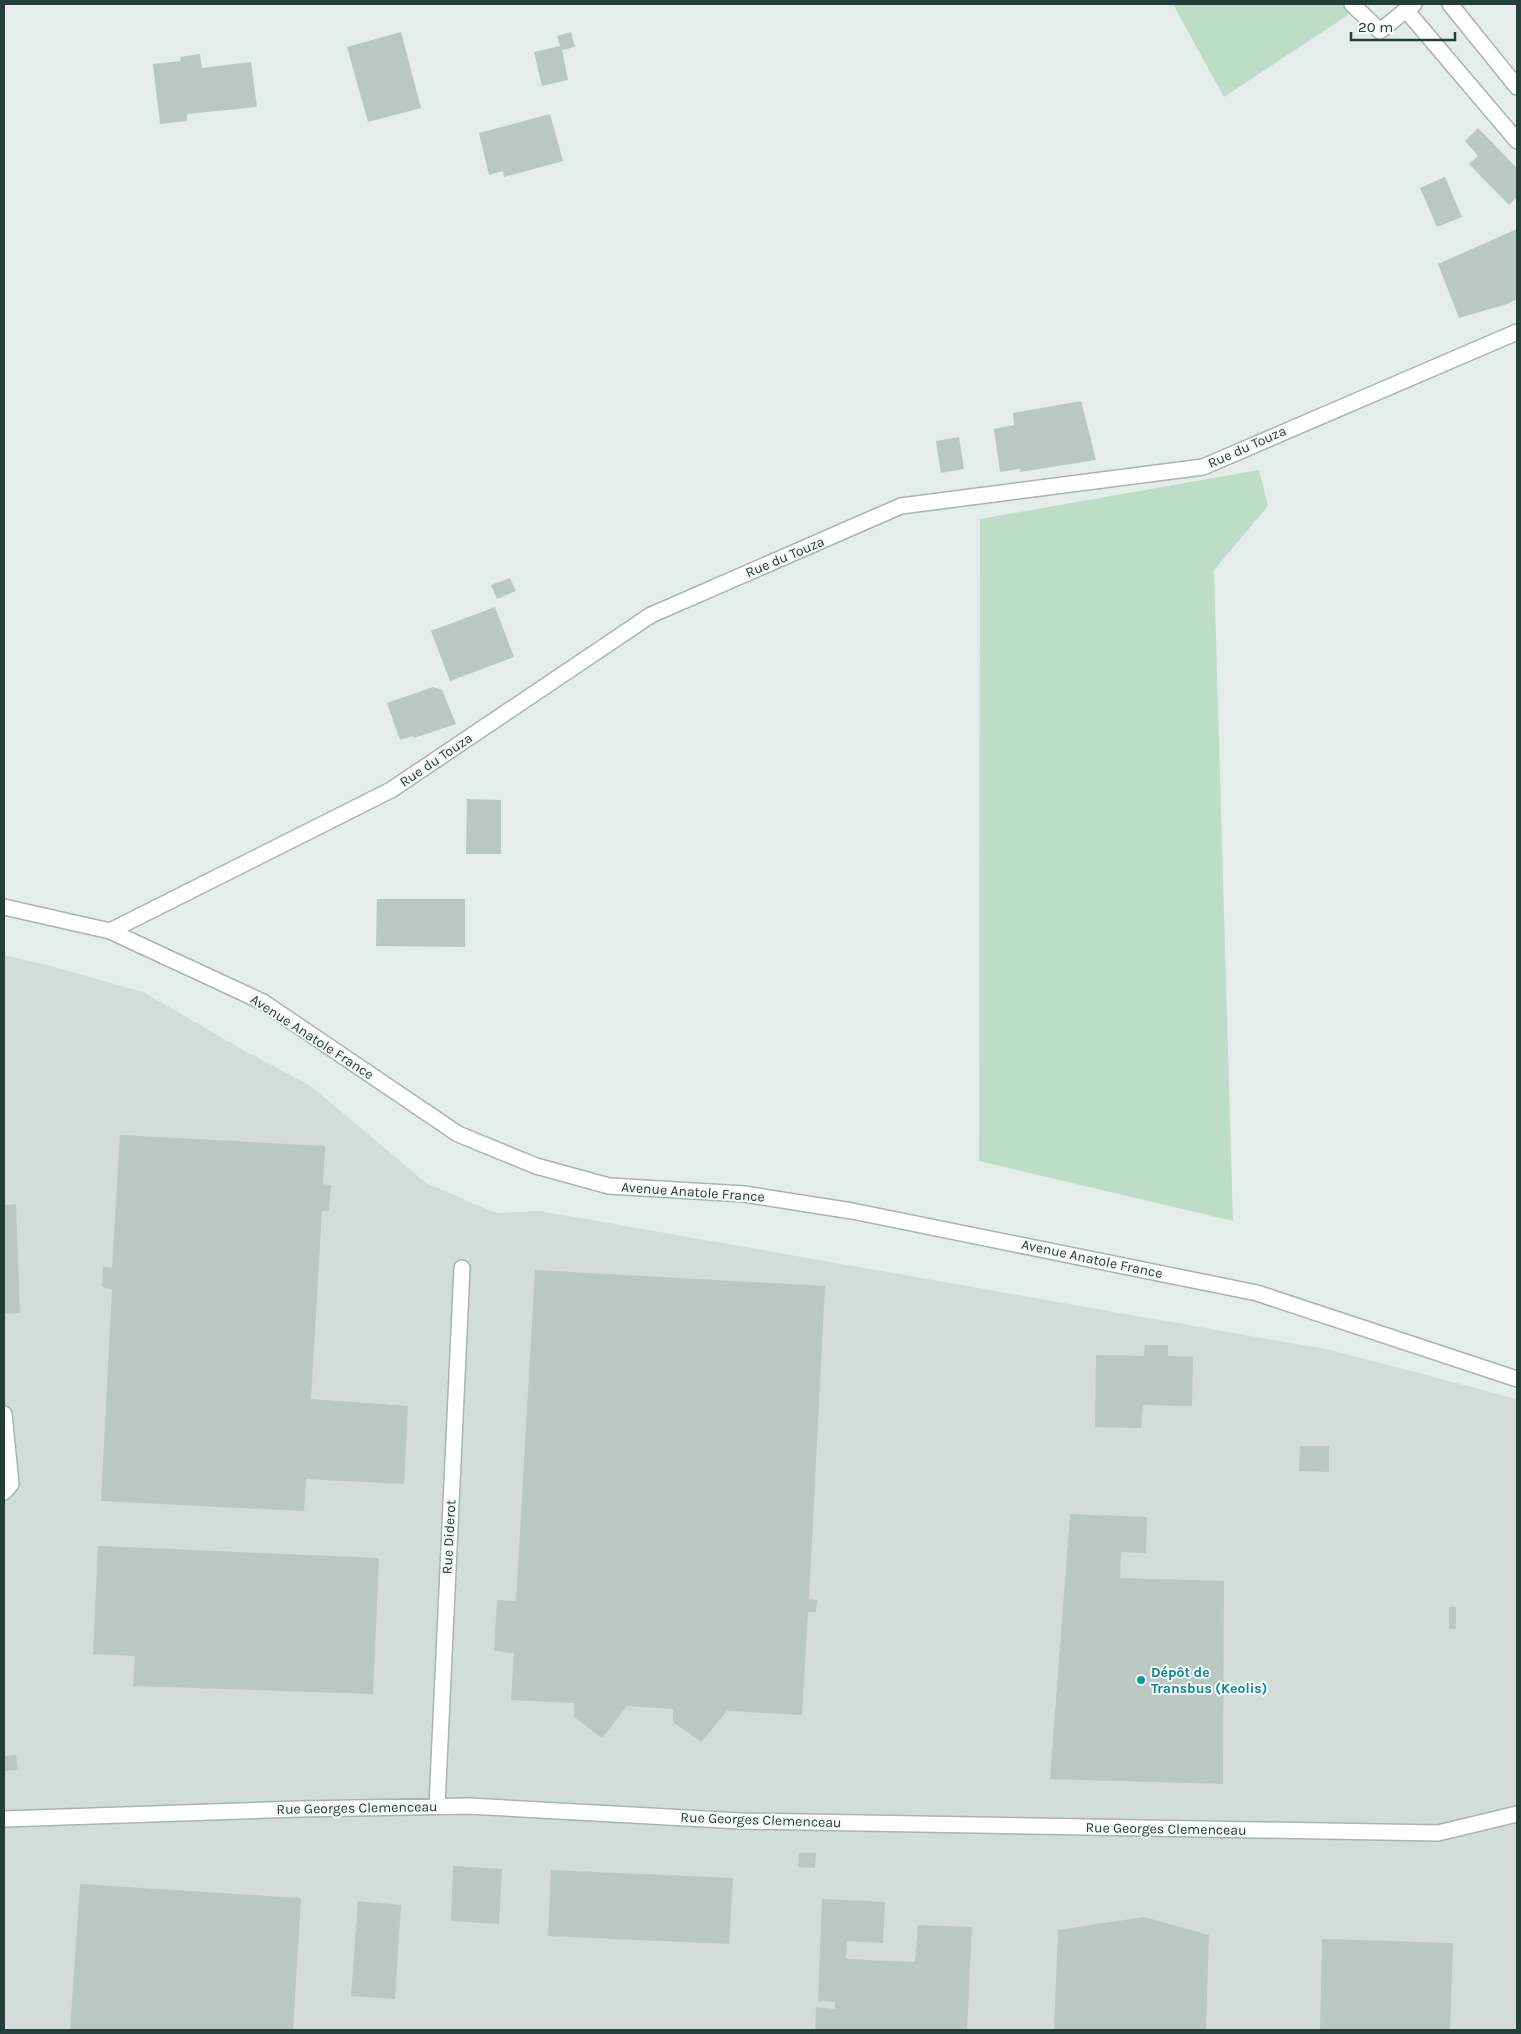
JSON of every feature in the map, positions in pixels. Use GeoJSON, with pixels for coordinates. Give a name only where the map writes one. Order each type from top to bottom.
{"type":"FeatureCollection","features":[{"type":"Feature","properties":{"kind":"street"},"geometry":{"type":"LineString","coordinates":[[1352,4],[1380,32],[1410,7],[1517,140]]}},
{"type":"Feature","properties":{"kind":"street"},"geometry":{"type":"LineString","coordinates":[[1450,4],[1517,87]]}},
{"type":"Feature","properties":{"kind":"street","name":"Rue du Touza"},"geometry":{"type":"LineString","coordinates":[[110,931],[391,790],[652,615],[901,506],[1203,466],[1517,332]]}},
{"type":"Feature","properties":{"kind":"street","name":"Avenue Anatole France"},"geometry":{"type":"LineString","coordinates":[[4,907],[110,931],[263,1002],[458,1134],[536,1166],[609,1186],[744,1194],[852,1211],[1256,1293],[1517,1379]]}},
{"type":"Feature","properties":{"kind":"street","name":"Rue Diderot"},"geometry":{"type":"LineString","coordinates":[[437,1806],[462,1268]]}},
{"type":"Feature","properties":{"kind":"street"},"geometry":{"type":"LineString","coordinates":[[4,1414],[11,1484],[4,1492]]}},
{"type":"Feature","properties":{"kind":"street","name":"Rue Georges Clemenceau"},"geometry":{"type":"LineString","coordinates":[[4,1818],[289,1809],[469,1806],[741,1821],[1438,1833],[1517,1814]]}},
{"type":"Feature","properties":{"kind":"shaded area"},"geometry":{"type":"Polygon","coordinates":[[[4,955],[143,992],[245,1051],[311,1086],[426,1183],[496,1213],[540,1211],[1331,1350],[1517,1399],[1517,2030],[4,2030],[4,955]]]}},
{"type":"Feature","properties":{"kind":"green space"},"geometry":{"type":"Polygon","coordinates":[[[1173,4],[1360,4],[1345,17],[1224,97],[1173,4]]]}},
{"type":"Feature","properties":{"kind":"green space"},"geometry":{"type":"Polygon","coordinates":[[[1259,470],[1268,506],[1214,570],[1233,1221],[979,1161],[980,519],[1259,470]]]}},
{"type":"Feature","properties":{"kind":"building"},"geometry":{"type":"Polygon","coordinates":[[[401,32],[421,108],[368,122],[347,47],[401,32]]]}},
{"type":"Feature","properties":{"kind":"building"},"geometry":{"type":"Polygon","coordinates":[[[571,32],[575,47],[562,50],[568,80],[542,86],[534,52],[560,46],[557,36],[571,32]]]}},
{"type":"Feature","properties":{"kind":"building"},"geometry":{"type":"Polygon","coordinates":[[[200,54],[202,68],[251,62],[257,107],[187,114],[187,121],[160,124],[153,64],[181,61],[180,57],[200,54]]]}},
{"type":"Feature","properties":{"kind":"building"},"geometry":{"type":"Polygon","coordinates":[[[550,114],[563,161],[504,177],[503,171],[489,175],[479,133],[550,114]]]}},
{"type":"Feature","properties":{"kind":"building"},"geometry":{"type":"Polygon","coordinates":[[[1478,128],[1517,168],[1517,197],[1509,205],[1469,164],[1478,156],[1465,141],[1478,128]]]}},
{"type":"Feature","properties":{"kind":"building"},"geometry":{"type":"Polygon","coordinates":[[[1445,177],[1462,217],[1437,227],[1420,188],[1445,177]]]}},
{"type":"Feature","properties":{"kind":"building"},"geometry":{"type":"Polygon","coordinates":[[[1517,229],[1517,299],[1507,304],[1459,318],[1438,264],[1517,229]]]}},
{"type":"Feature","properties":{"kind":"building"},"geometry":{"type":"Polygon","coordinates":[[[1081,401],[1096,460],[1020,472],[1020,469],[1000,472],[994,429],[1014,425],[1013,413],[1081,401]]]}},
{"type":"Feature","properties":{"kind":"building"},"geometry":{"type":"Polygon","coordinates":[[[959,437],[964,469],[941,473],[936,441],[959,437]]]}},
{"type":"Feature","properties":{"kind":"building"},"geometry":{"type":"Polygon","coordinates":[[[510,578],[516,591],[497,599],[491,585],[510,578]]]}},
{"type":"Feature","properties":{"kind":"building"},"geometry":{"type":"Polygon","coordinates":[[[495,607],[514,657],[450,681],[431,631],[495,607]]]}},
{"type":"Feature","properties":{"kind":"building"},"geometry":{"type":"Polygon","coordinates":[[[433,687],[442,690],[456,724],[414,738],[413,736],[400,740],[387,703],[433,687]]]}},
{"type":"Feature","properties":{"kind":"building"},"geometry":{"type":"Polygon","coordinates":[[[467,799],[501,800],[501,854],[466,854],[467,799]]]}},
{"type":"Feature","properties":{"kind":"building"},"geometry":{"type":"Polygon","coordinates":[[[377,899],[465,899],[465,947],[376,946],[377,899]]]}},
{"type":"Feature","properties":{"kind":"building"},"geometry":{"type":"Polygon","coordinates":[[[120,1135],[325,1146],[323,1184],[331,1185],[329,1211],[322,1211],[311,1399],[408,1406],[404,1484],[306,1479],[304,1511],[101,1501],[112,1289],[102,1287],[103,1267],[112,1268],[120,1135]]]}},
{"type":"Feature","properties":{"kind":"building"},"geometry":{"type":"Polygon","coordinates":[[[16,1204],[20,1313],[4,1314],[4,1205],[16,1204]]]}},
{"type":"Feature","properties":{"kind":"building"},"geometry":{"type":"Polygon","coordinates":[[[535,1270],[825,1286],[809,1599],[817,1600],[816,1612],[808,1612],[802,1715],[727,1711],[701,1742],[673,1722],[673,1709],[627,1706],[602,1738],[574,1717],[574,1703],[511,1700],[514,1653],[494,1651],[497,1600],[516,1601],[535,1270]]]}},
{"type":"Feature","properties":{"kind":"building"},"geometry":{"type":"Polygon","coordinates":[[[1145,1345],[1168,1345],[1168,1356],[1193,1357],[1192,1406],[1143,1405],[1141,1428],[1095,1427],[1096,1355],[1144,1356],[1145,1345]]]}},
{"type":"Feature","properties":{"kind":"building"},"geometry":{"type":"Polygon","coordinates":[[[1300,1446],[1329,1446],[1329,1472],[1299,1471],[1300,1446]]]}},
{"type":"Feature","properties":{"kind":"building","name":"Dépôt de Transbus (Keolis)"},"geometry":{"type":"Polygon","coordinates":[[[1070,1514],[1147,1517],[1146,1553],[1121,1552],[1120,1578],[1224,1581],[1223,1784],[1050,1779],[1070,1514]]]}},
{"type":"Feature","properties":{"kind":"building"},"geometry":{"type":"Polygon","coordinates":[[[98,1546],[379,1558],[373,1694],[133,1686],[135,1656],[93,1654],[98,1546]]]}},
{"type":"Feature","properties":{"kind":"building"},"geometry":{"type":"Polygon","coordinates":[[[1449,1607],[1456,1607],[1456,1629],[1449,1629],[1449,1607]]]}},
{"type":"Feature","properties":{"kind":"building"},"geometry":{"type":"Polygon","coordinates":[[[16,1755],[18,1770],[4,1771],[4,1756],[16,1755]]]}},
{"type":"Feature","properties":{"kind":"building"},"geometry":{"type":"Polygon","coordinates":[[[799,1853],[816,1853],[815,1868],[798,1867],[799,1853]]]}},
{"type":"Feature","properties":{"kind":"building"},"geometry":{"type":"Polygon","coordinates":[[[453,1866],[502,1869],[499,1924],[451,1921],[453,1866]]]}},
{"type":"Feature","properties":{"kind":"building"},"geometry":{"type":"Polygon","coordinates":[[[551,1870],[733,1878],[729,1944],[548,1936],[551,1870]]]}},
{"type":"Feature","properties":{"kind":"building"},"geometry":{"type":"Polygon","coordinates":[[[80,1884],[301,1898],[293,2030],[70,2030],[80,1884]]]}},
{"type":"Feature","properties":{"kind":"building"},"geometry":{"type":"Polygon","coordinates":[[[822,1899],[885,1902],[883,1943],[847,1941],[846,1959],[915,1962],[918,1925],[972,1927],[967,2030],[815,2030],[816,2007],[835,2009],[835,2002],[818,2001],[822,1899]]]}},
{"type":"Feature","properties":{"kind":"building"},"geometry":{"type":"Polygon","coordinates":[[[358,1901],[401,1905],[395,1999],[351,1996],[358,1901]]]}},
{"type":"Feature","properties":{"kind":"building"},"geometry":{"type":"Polygon","coordinates":[[[1144,1917],[1209,1935],[1206,2030],[1054,2030],[1058,1930],[1144,1917]]]}},
{"type":"Feature","properties":{"kind":"building"},"geometry":{"type":"Polygon","coordinates":[[[1322,1939],[1453,1943],[1450,2030],[1320,2030],[1322,1939]]]}},
{"type":"Feature","properties":{"kind":"place","name":"Dépôt de Transbus (Keolis)"},"geometry":{"type":"Point","coordinates":[1141,1680]}}]}
